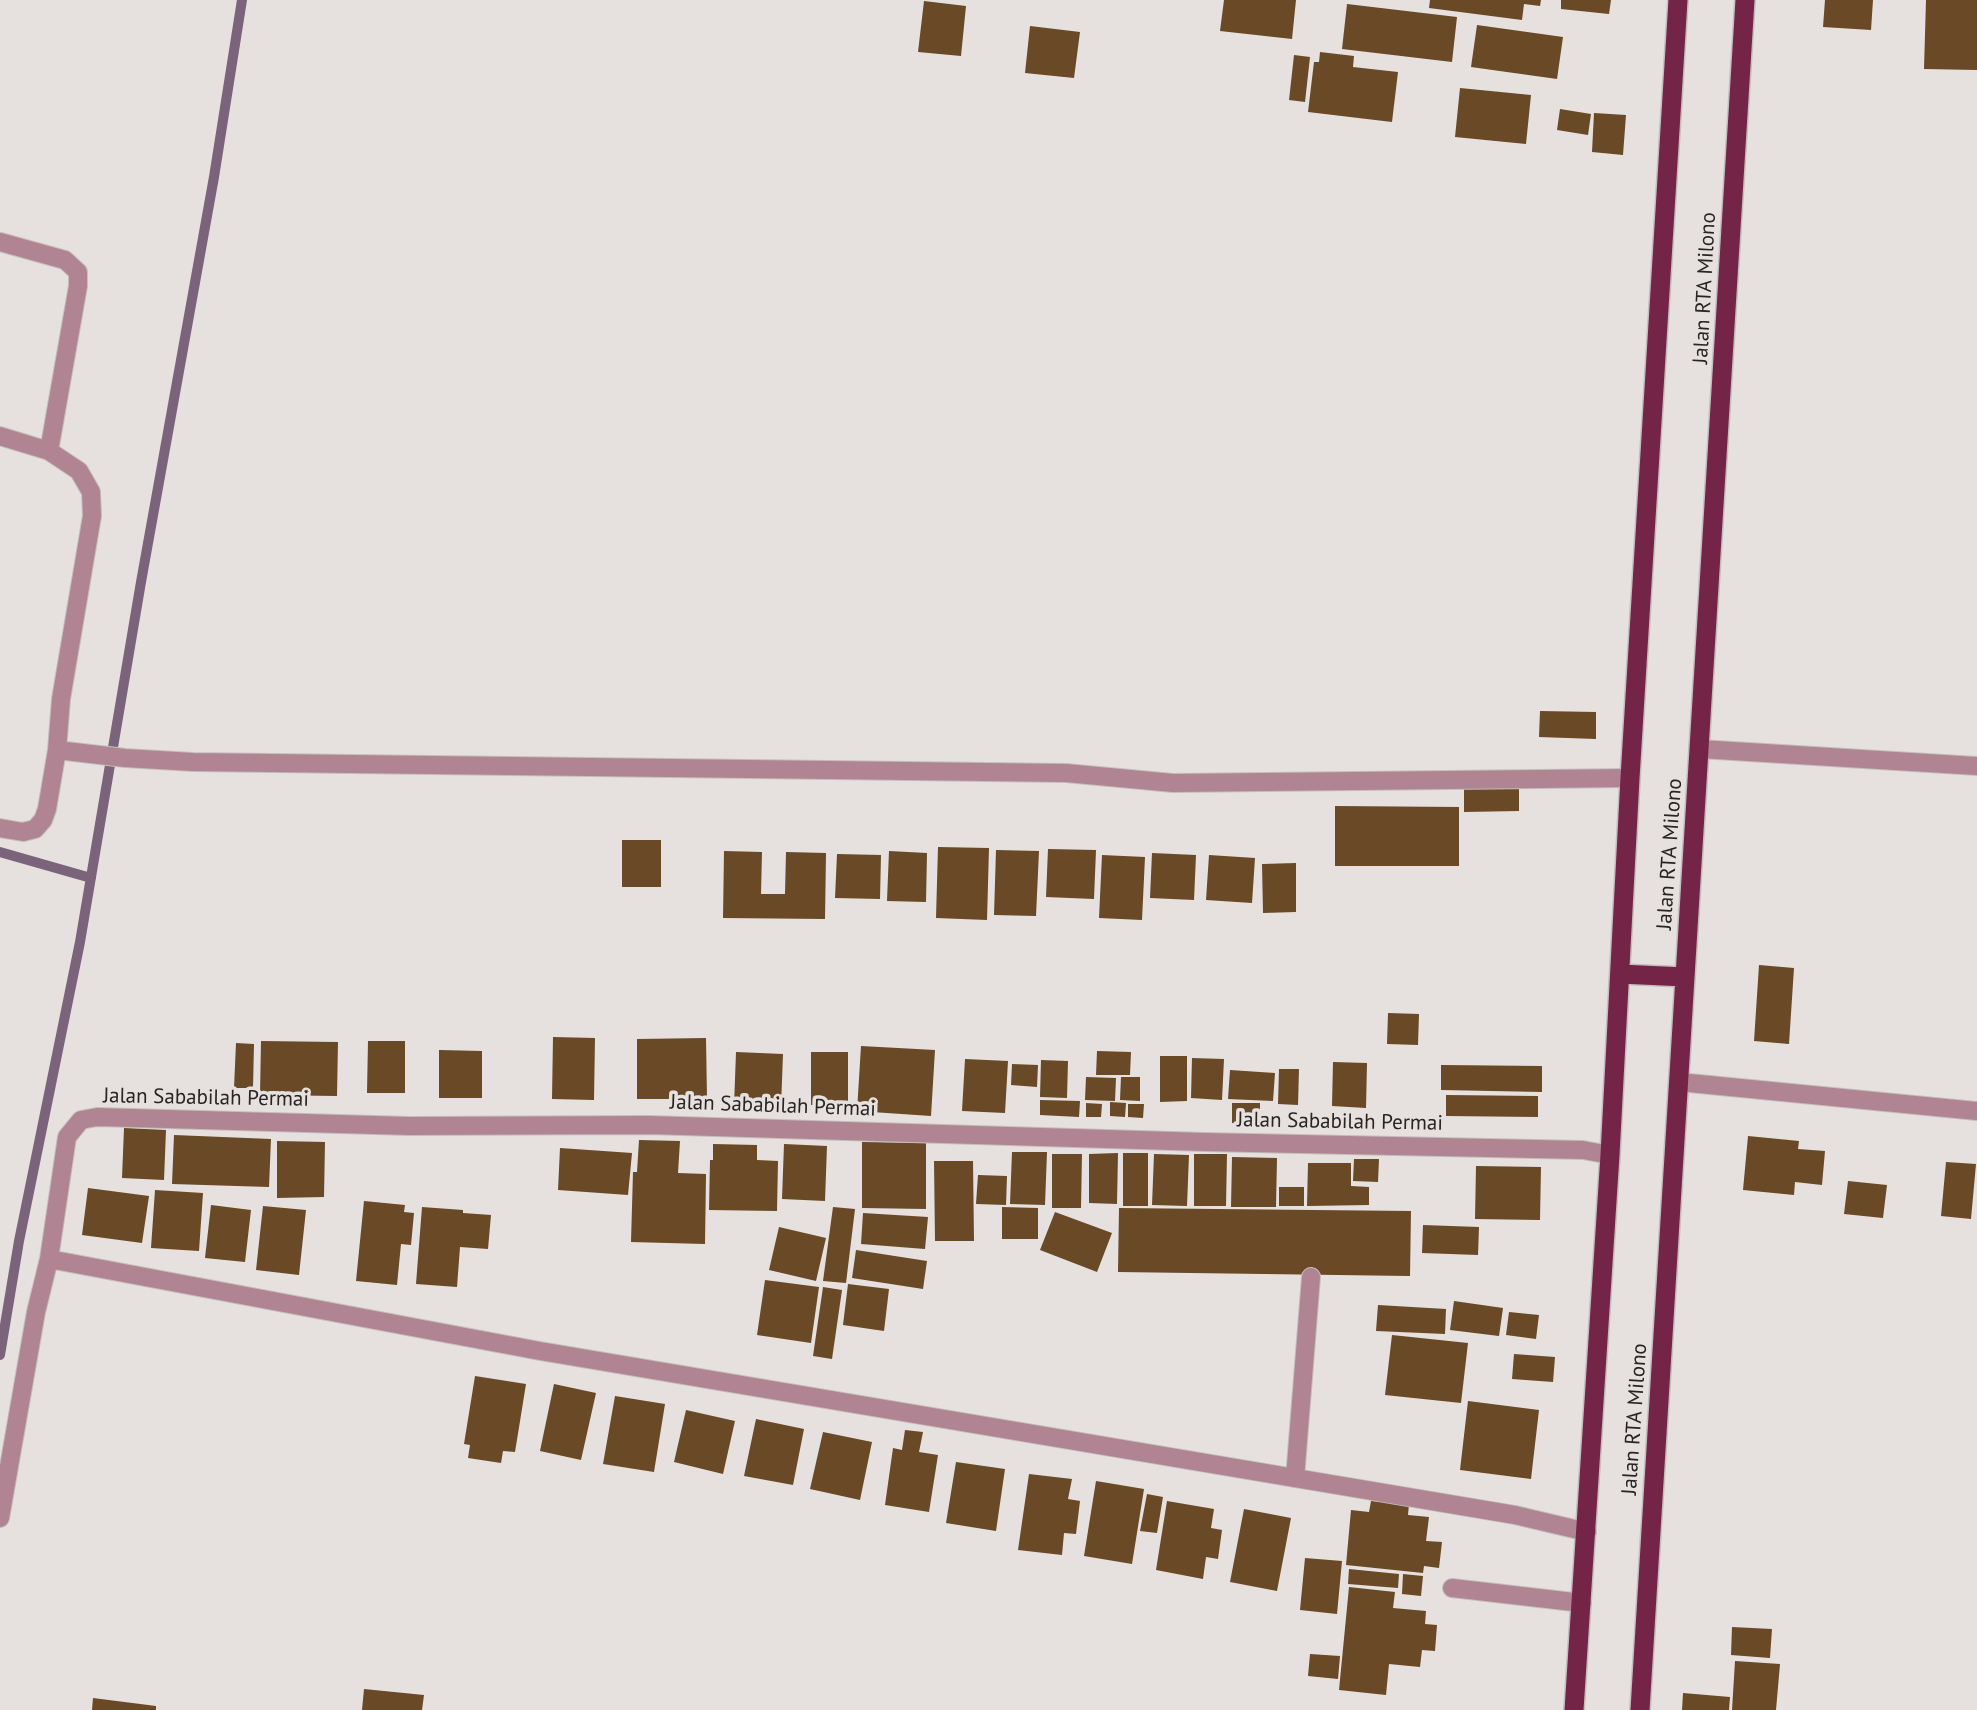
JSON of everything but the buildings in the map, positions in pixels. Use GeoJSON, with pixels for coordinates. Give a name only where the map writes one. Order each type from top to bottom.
{"type":"FeatureCollection","features":[{"type":"Feature","properties":{"kind":"highway","name":"Jalan RTA Milono"},"geometry":{"type":"LineString","coordinates":[[1574,1710],[1610,1155],[1630,778],[1678,0]]}},
{"type":"Feature","properties":{"kind":"highway","name":"Jalan RTA Milono"},"geometry":{"type":"LineString","coordinates":[[1640,1710],[1745,0]]}},
{"type":"Feature","properties":{"kind":"highway"},"geometry":{"type":"LineString","coordinates":[[1620,974],[1685,977]]}},
{"type":"Feature","properties":{"kind":"street"},"geometry":{"type":"LineString","coordinates":[[0,242],[65,260],[78,272],[78,286],[49,451]]}},
{"type":"Feature","properties":{"kind":"street"},"geometry":{"type":"LineString","coordinates":[[0,436],[49,451],[79,471],[91,492],[92,504],[61,699],[57,750],[47,809],[43,820],[35,829],[23,832],[0,828]]}},
{"type":"Feature","properties":{"kind":"street"},"geometry":{"type":"LineString","coordinates":[[1700,749],[1977,766]]}},
{"type":"Feature","properties":{"kind":"street"},"geometry":{"type":"LineString","coordinates":[[57,750],[193,762],[1066,773],[1173,783],[1630,778]]}},
{"type":"Feature","properties":{"kind":"street"},"geometry":{"type":"LineString","coordinates":[[1679,1082],[1977,1111]]}},
{"type":"Feature","properties":{"kind":"street","name":"Jalan Sababilah Permai"},"geometry":{"type":"LineString","coordinates":[[0,1518],[36,1312],[49,1259],[67,1138],[81,1120],[97,1117],[409,1126],[649,1125],[1583,1150],[1610,1155]]}},
{"type":"Feature","properties":{"kind":"street"},"geometry":{"type":"LineString","coordinates":[[49,1259],[554,1353],[1514,1515],[1587,1532]]}},
{"type":"Feature","properties":{"kind":"street"},"geometry":{"type":"LineString","coordinates":[[1295,1478],[1311,1277]]}},
{"type":"Feature","properties":{"kind":"street"},"geometry":{"type":"LineString","coordinates":[[1452,1588],[1582,1603]]}},
{"type":"Feature","properties":{"kind":"waterway"},"geometry":{"type":"LineString","coordinates":[[0,1355],[19,1241],[80,942],[214,177],[242,0]]}},
{"type":"Feature","properties":{"kind":"waterway"},"geometry":{"type":"LineString","coordinates":[[0,852],[91,878]]}}]}
